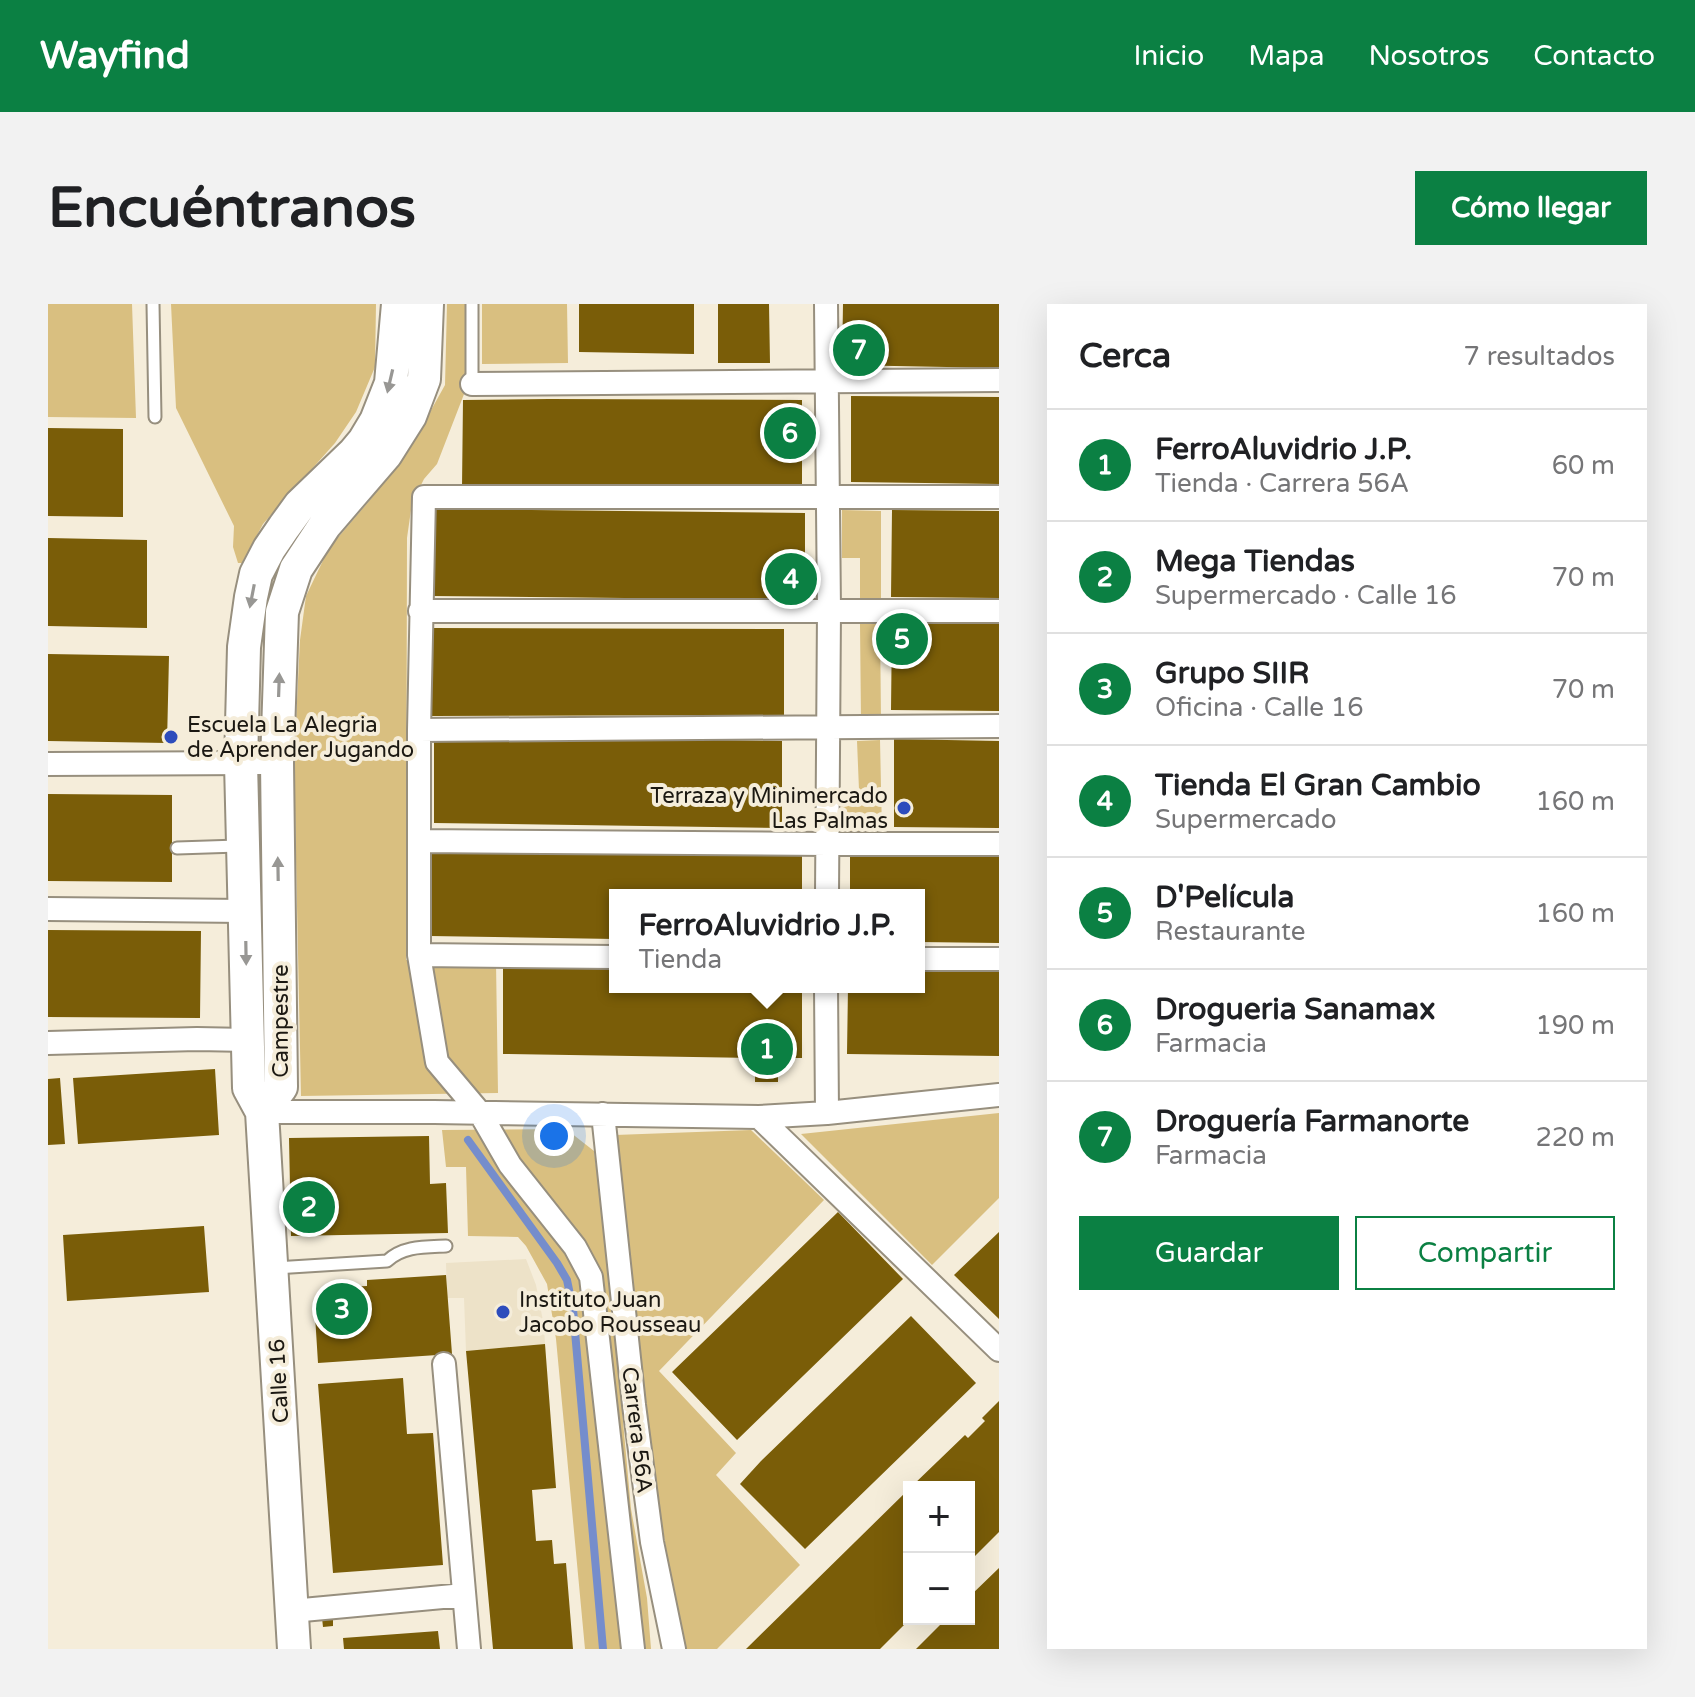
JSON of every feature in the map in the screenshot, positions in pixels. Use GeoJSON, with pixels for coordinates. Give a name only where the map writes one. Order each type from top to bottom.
{"type":"FeatureCollection","features":[{"type":"Feature","properties":{"kind":"street","name":"Campestre"},"geometry":{"type":"LineString","coordinates":[[398,304],[391,383],[376,421],[354,453],[300,505],[269,549],[254,585],[244,647],[241,763],[249,1088],[262,1112],[281,1087],[277,763],[282,612],[296,569],[325,525],[386,454],[410,416],[424,379],[427,304]]}},
{"type":"Feature","properties":{"kind":"street"},"geometry":{"type":"LineString","coordinates":[[826,304],[829,611],[827,889]]}},
{"type":"Feature","properties":{"kind":"street"},"geometry":{"type":"LineString","coordinates":[[472,384],[999,380]]}},
{"type":"Feature","properties":{"kind":"street"},"geometry":{"type":"LineString","coordinates":[[633,1649],[591,1277],[575,1247],[510,1165],[480,1113],[437,1062],[419,955],[420,611],[424,497],[999,497]]}},
{"type":"Feature","properties":{"kind":"street"},"geometry":{"type":"LineString","coordinates":[[300,505],[325,525]]}},
{"type":"Feature","properties":{"kind":"street"},"geometry":{"type":"LineString","coordinates":[[420,611],[999,611]]}},
{"type":"Feature","properties":{"kind":"street"},"geometry":{"type":"LineString","coordinates":[[419,730],[999,726]]}},
{"type":"Feature","properties":{"kind":"street"},"geometry":{"type":"LineString","coordinates":[[48,764],[277,763]]}},
{"type":"Feature","properties":{"kind":"street"},"geometry":{"type":"LineString","coordinates":[[419,841],[999,844]]}},
{"type":"Feature","properties":{"kind":"street"},"geometry":{"type":"LineString","coordinates":[[48,909],[245,911]]}},
{"type":"Feature","properties":{"kind":"street"},"geometry":{"type":"LineString","coordinates":[[419,955],[609,957]]}},
{"type":"Feature","properties":{"kind":"street"},"geometry":{"type":"LineString","coordinates":[[925,959],[999,959]]}},
{"type":"Feature","properties":{"kind":"street"},"geometry":{"type":"LineString","coordinates":[[826,993],[827,1113]]}},
{"type":"Feature","properties":{"kind":"street"},"geometry":{"type":"LineString","coordinates":[[48,1043],[248,1040]]}},
{"type":"Feature","properties":{"kind":"street"},"geometry":{"type":"LineString","coordinates":[[262,1112],[759,1117],[999,1095]]}},
{"type":"Feature","properties":{"kind":"street","name":"Calle 16"},"geometry":{"type":"LineString","coordinates":[[262,1112],[294,1649]]}},
{"type":"Feature","properties":{"kind":"street","name":"Carrera 56A"},"geometry":{"type":"LineString","coordinates":[[603,1114],[652,1542],[674,1649]]}},
{"type":"Feature","properties":{"kind":"street"},"geometry":{"type":"LineString","coordinates":[[759,1117],[999,1350]]}},
{"type":"Feature","properties":{"kind":"street"},"geometry":{"type":"LineString","coordinates":[[444,1364],[469,1649]]}},
{"type":"Feature","properties":{"kind":"street"},"geometry":{"type":"LineString","coordinates":[[292,1611],[464,1595]]}},
{"type":"Feature","properties":{"kind":"lane"},"geometry":{"type":"LineString","coordinates":[[153,304],[155,417]]}},
{"type":"Feature","properties":{"kind":"lane"},"geometry":{"type":"LineString","coordinates":[[472,304],[472,384]]}},
{"type":"Feature","properties":{"kind":"lane"},"geometry":{"type":"LineString","coordinates":[[177,848],[243,846]]}},
{"type":"Feature","properties":{"kind":"lane"},"geometry":{"type":"LineString","coordinates":[[272,1268],[387,1261],[396,1253],[409,1249],[446,1246]]}},
{"type":"Feature","properties":{"kind":"shaded area"},"geometry":{"type":"Polygon","coordinates":[[[48,304],[132,304],[136,418],[48,417],[48,304]]]}},
{"type":"Feature","properties":{"kind":"shaded area"},"geometry":{"type":"Polygon","coordinates":[[[171,304],[376,304],[375,367],[356,412],[335,443],[263,524],[242,563],[238,563],[233,547],[234,526],[176,408],[171,304]]]}},
{"type":"Feature","properties":{"kind":"shaded area"},"geometry":{"type":"Polygon","coordinates":[[[447,304],[466,304],[466,389],[437,464],[424,479],[412,503],[407,538],[406,960],[496,962],[498,1093],[301,1096],[294,763],[300,640],[306,596],[329,548],[410,448],[445,385],[447,304]]]}},
{"type":"Feature","properties":{"kind":"shaded area"},"geometry":{"type":"Polygon","coordinates":[[[482,304],[567,304],[568,363],[482,364],[482,304]]]}},
{"type":"Feature","properties":{"kind":"shaded area"},"geometry":{"type":"Polygon","coordinates":[[[842,510],[881,511],[881,599],[860,599],[860,558],[842,558],[842,510]]]}},
{"type":"Feature","properties":{"kind":"shaded area"},"geometry":{"type":"Polygon","coordinates":[[[860,624],[880,624],[881,720],[861,720],[860,624]]]}},
{"type":"Feature","properties":{"kind":"shaded area"},"geometry":{"type":"Polygon","coordinates":[[[880,740],[882,832],[842,832],[841,791],[859,790],[857,741],[880,740]]]}},
{"type":"Feature","properties":{"kind":"shaded area"},"geometry":{"type":"Polygon","coordinates":[[[999,1113],[999,1198],[932,1265],[801,1134],[999,1113]]]}},
{"type":"Feature","properties":{"kind":"shaded area"},"geometry":{"type":"Polygon","coordinates":[[[566,1129],[594,1151],[607,1246],[631,1509],[647,1598],[651,1649],[585,1649],[556,1339],[547,1284],[518,1237],[468,1236],[466,1167],[446,1167],[442,1130],[566,1129]]]}},
{"type":"Feature","properties":{"kind":"shaded area"},"geometry":{"type":"Polygon","coordinates":[[[751,1130],[824,1200],[659,1371],[736,1453],[716,1475],[800,1565],[717,1649],[685,1649],[652,1457],[615,1135],[751,1130]]]}},
{"type":"Feature","properties":{"kind":"shaded area","name":"Instituto Juan Jacobo Rousseau"},"geometry":{"type":"Polygon","coordinates":[[[526,1259],[536,1285],[545,1344],[466,1351],[464,1298],[447,1298],[446,1263],[526,1259]]]}},
{"type":"Feature","properties":{"kind":"building"},"geometry":{"type":"Polygon","coordinates":[[[579,304],[694,304],[694,354],[579,352],[579,304]]]}},
{"type":"Feature","properties":{"kind":"building"},"geometry":{"type":"Polygon","coordinates":[[[718,304],[769,304],[770,363],[718,363],[718,304]]]}},
{"type":"Feature","properties":{"kind":"building"},"geometry":{"type":"Polygon","coordinates":[[[843,304],[999,304],[999,368],[842,365],[843,304]]]}},
{"type":"Feature","properties":{"kind":"building"},"geometry":{"type":"Polygon","coordinates":[[[851,396],[999,397],[999,484],[851,482],[851,396]]]}},
{"type":"Feature","properties":{"kind":"building"},"geometry":{"type":"Polygon","coordinates":[[[463,400],[802,400],[802,488],[462,487],[463,400]]]}},
{"type":"Feature","properties":{"kind":"building"},"geometry":{"type":"Polygon","coordinates":[[[48,428],[123,429],[123,517],[48,516],[48,428]]]}},
{"type":"Feature","properties":{"kind":"building"},"geometry":{"type":"Polygon","coordinates":[[[432,509],[805,513],[805,600],[432,596],[432,509]]]}},
{"type":"Feature","properties":{"kind":"building"},"geometry":{"type":"Polygon","coordinates":[[[892,510],[999,511],[999,598],[891,597],[892,510]]]}},
{"type":"Feature","properties":{"kind":"building"},"geometry":{"type":"Polygon","coordinates":[[[48,538],[147,540],[147,628],[48,626],[48,538]]]}},
{"type":"Feature","properties":{"kind":"building"},"geometry":{"type":"Polygon","coordinates":[[[892,623],[999,624],[999,711],[891,710],[892,623]]]}},
{"type":"Feature","properties":{"kind":"building"},"geometry":{"type":"Polygon","coordinates":[[[431,628],[784,629],[784,715],[432,716],[431,628]]]}},
{"type":"Feature","properties":{"kind":"building"},"geometry":{"type":"Polygon","coordinates":[[[48,654],[169,656],[167,743],[48,741],[48,654]]]}},
{"type":"Feature","properties":{"kind":"building"},"geometry":{"type":"Polygon","coordinates":[[[434,736],[782,741],[782,828],[434,823],[434,736]]]}},
{"type":"Feature","properties":{"kind":"building"},"geometry":{"type":"Polygon","coordinates":[[[894,739],[999,741],[999,828],[894,827],[894,739]]]}},
{"type":"Feature","properties":{"kind":"building"},"geometry":{"type":"Polygon","coordinates":[[[48,794],[172,795],[172,882],[48,881],[48,794]]]}},
{"type":"Feature","properties":{"kind":"building"},"geometry":{"type":"Polygon","coordinates":[[[431,850],[802,854],[802,889],[609,889],[609,939],[430,936],[431,850]]]}},
{"type":"Feature","properties":{"kind":"building"},"geometry":{"type":"Polygon","coordinates":[[[850,856],[999,856],[999,943],[925,942],[925,889],[850,889],[850,856]]]}},
{"type":"Feature","properties":{"kind":"building"},"geometry":{"type":"Polygon","coordinates":[[[48,930],[201,931],[200,1018],[48,1017],[48,930]]]}},
{"type":"Feature","properties":{"kind":"building"},"geometry":{"type":"Polygon","coordinates":[[[503,966],[609,968],[609,993],[802,993],[802,1058],[778,1058],[778,1082],[755,1082],[755,1058],[503,1054],[503,966]]]}},
{"type":"Feature","properties":{"kind":"building"},"geometry":{"type":"Polygon","coordinates":[[[925,968],[999,969],[999,1056],[847,1054],[848,993],[925,993],[925,968]]]}},
{"type":"Feature","properties":{"kind":"building"},"geometry":{"type":"Polygon","coordinates":[[[215,1069],[219,1135],[78,1144],[73,1078],[215,1069]]]}},
{"type":"Feature","properties":{"kind":"building"},"geometry":{"type":"Polygon","coordinates":[[[60,1078],[65,1144],[48,1145],[48,1079],[60,1078]]]}},
{"type":"Feature","properties":{"kind":"building"},"geometry":{"type":"Polygon","coordinates":[[[429,1136],[430,1184],[446,1183],[448,1233],[291,1236],[289,1138],[429,1136]]]}},
{"type":"Feature","properties":{"kind":"building"},"geometry":{"type":"Polygon","coordinates":[[[838,1212],[903,1279],[737,1440],[672,1372],[838,1212]]]}},
{"type":"Feature","properties":{"kind":"building"},"geometry":{"type":"Polygon","coordinates":[[[204,1226],[209,1292],[67,1301],[63,1235],[204,1226]]]}},
{"type":"Feature","properties":{"kind":"building"},"geometry":{"type":"Polygon","coordinates":[[[999,1232],[999,1319],[954,1275],[999,1232]]]}},
{"type":"Feature","properties":{"kind":"building"},"geometry":{"type":"Polygon","coordinates":[[[446,1275],[452,1354],[318,1363],[314,1299],[346,1297],[345,1287],[367,1286],[367,1280],[446,1275]]]}},
{"type":"Feature","properties":{"kind":"building"},"geometry":{"type":"Polygon","coordinates":[[[911,1316],[976,1383],[805,1549],[740,1484],[911,1316]]]}},
{"type":"Feature","properties":{"kind":"building"},"geometry":{"type":"Polygon","coordinates":[[[545,1344],[556,1488],[532,1490],[536,1541],[552,1540],[554,1564],[566,1563],[573,1649],[493,1649],[466,1351],[545,1344]]]}},
{"type":"Feature","properties":{"kind":"building"},"geometry":{"type":"Polygon","coordinates":[[[403,1378],[407,1434],[433,1433],[443,1565],[333,1573],[318,1384],[403,1378]]]}},
{"type":"Feature","properties":{"kind":"building"},"geometry":{"type":"Polygon","coordinates":[[[999,1401],[999,1532],[975,1556],[975,1481],[917,1481],[965,1435],[968,1438],[985,1421],[982,1418],[999,1401]]]}},
{"type":"Feature","properties":{"kind":"building"},"geometry":{"type":"Polygon","coordinates":[[[903,1495],[904,1625],[880,1649],[746,1649],[903,1495]]]}},
{"type":"Feature","properties":{"kind":"building"},"geometry":{"type":"Polygon","coordinates":[[[999,1568],[999,1649],[916,1649],[940,1625],[975,1625],[975,1591],[999,1568]]]}},
{"type":"Feature","properties":{"kind":"building"},"geometry":{"type":"Polygon","coordinates":[[[333,1617],[333,1626],[323,1627],[322,1618],[333,1617]]]}},
{"type":"Feature","properties":{"kind":"building"},"geometry":{"type":"Polygon","coordinates":[[[438,1631],[440,1649],[344,1649],[343,1638],[438,1631]]]}},
{"type":"Feature","properties":{"kind":"waterway"},"geometry":{"type":"LineString","coordinates":[[468,1140],[567,1280],[573,1309],[603,1649]]}},
{"type":"Feature","properties":{"kind":"place","name":"Droguería Farmanorte"},"geometry":{"type":"Point","coordinates":[859,350]}},
{"type":"Feature","properties":{"kind":"place","name":"Drogueria Sanamax"},"geometry":{"type":"Point","coordinates":[790,433]}},
{"type":"Feature","properties":{"kind":"place","name":"Tienda El Gran Cambio"},"geometry":{"type":"Point","coordinates":[791,579]}},
{"type":"Feature","properties":{"kind":"place","name":"D'Película"},"geometry":{"type":"Point","coordinates":[902,639]}},
{"type":"Feature","properties":{"kind":"place","name":"Escuela La Alegria de Aprender Jugando"},"geometry":{"type":"Point","coordinates":[171,737]}},
{"type":"Feature","properties":{"kind":"place","name":"Terraza y Minimercado Las Palmas"},"geometry":{"type":"Point","coordinates":[904,808]}},
{"type":"Feature","properties":{"kind":"place","name":"FerroAluvidrio J.P."},"geometry":{"type":"Point","coordinates":[767,1049]}},
{"type":"Feature","properties":{"kind":"place","name":"Mega Tiendas"},"geometry":{"type":"Point","coordinates":[309,1207]}},
{"type":"Feature","properties":{"kind":"place","name":"Grupo SIIR"},"geometry":{"type":"Point","coordinates":[342,1309]}},
{"type":"Feature","properties":{"kind":"place","name":"Instituto Juan Jacobo Rousseau"},"geometry":{"type":"Point","coordinates":[503,1312]}}]}
